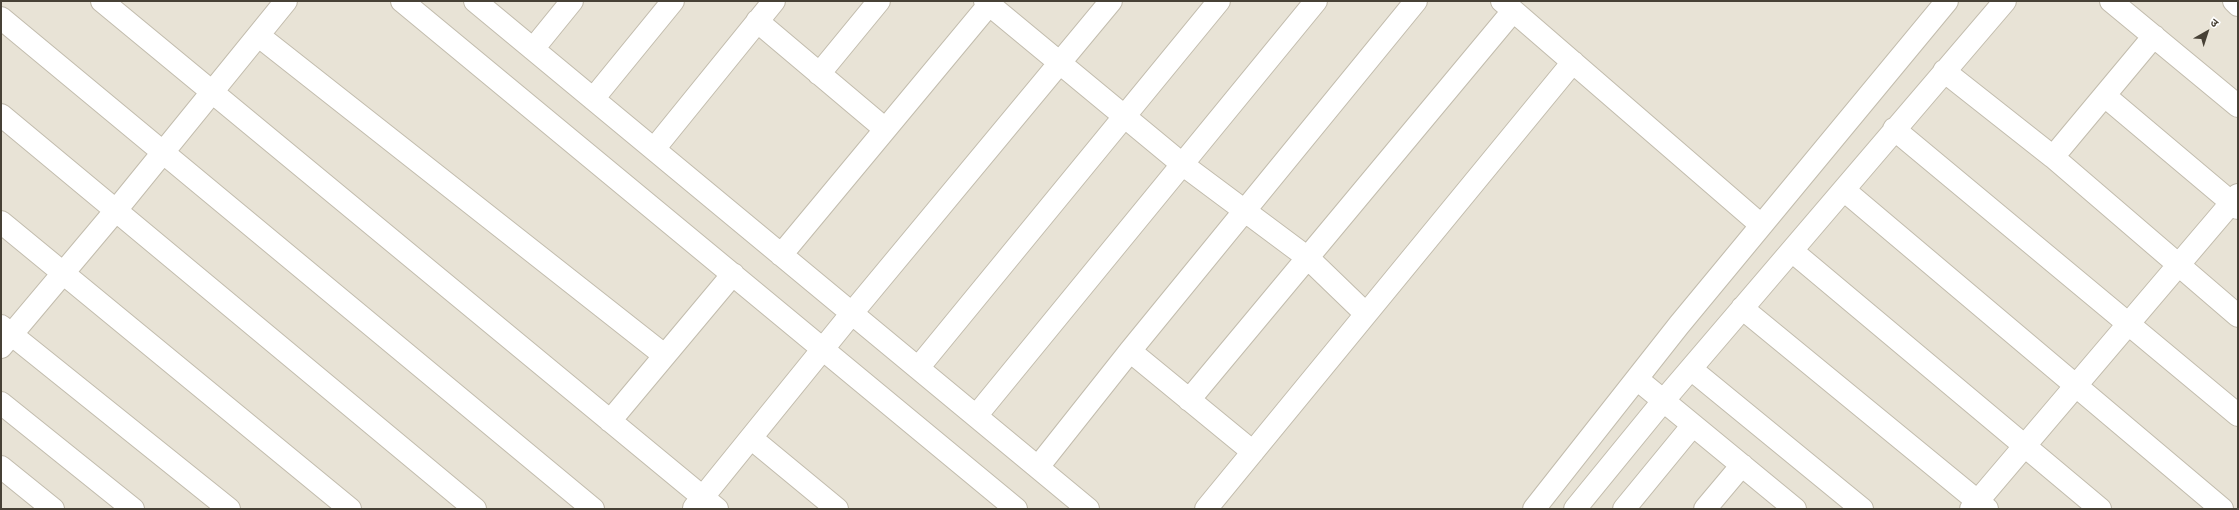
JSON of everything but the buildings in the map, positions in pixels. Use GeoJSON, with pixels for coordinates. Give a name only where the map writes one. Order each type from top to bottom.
{"type":"FeatureCollection","features":[{"type":"Feature","properties":{"kind":"street"},"geometry":{"type":"LineString","coordinates":[[102,1],[610,421],[704,505],[751,438],[822,349],[1111,1]]}},
{"type":"Feature","properties":{"kind":"street"},"geometry":{"type":"LineString","coordinates":[[229,509],[4,336],[64,273],[117,210],[286,1]]}},
{"type":"Feature","properties":{"kind":"street"},"geometry":{"type":"LineString","coordinates":[[402,1],[1016,509]]}},
{"type":"Feature","properties":{"kind":"street"},"geometry":{"type":"LineString","coordinates":[[476,1],[1088,509]]}},
{"type":"Feature","properties":{"kind":"street"},"geometry":{"type":"LineString","coordinates":[[533,49],[572,1]]}},
{"type":"Feature","properties":{"kind":"street"},"geometry":{"type":"LineString","coordinates":[[593,99],[673,1]]}},
{"type":"Feature","properties":{"kind":"street"},"geometry":{"type":"LineString","coordinates":[[654,149],[774,1]]}},
{"type":"Feature","properties":{"kind":"street"},"geometry":{"type":"LineString","coordinates":[[819,74],[879,1]]}},
{"type":"Feature","properties":{"kind":"street"},"geometry":{"type":"LineString","coordinates":[[918,368],[1219,1]]}},
{"type":"Feature","properties":{"kind":"street"},"geometry":{"type":"LineString","coordinates":[[976,416],[1316,1]]}},
{"type":"Feature","properties":{"kind":"street"},"geometry":{"type":"LineString","coordinates":[[1038,468],[1130,351],[1416,1]]}},
{"type":"Feature","properties":{"kind":"street"},"geometry":{"type":"LineString","coordinates":[[1534,509],[1761,225],[1947,1]]}},
{"type":"Feature","properties":{"kind":"street"},"geometry":{"type":"LineString","coordinates":[[1575,509],[1664,400],[1844,190],[1894,129],[2005,1]]}},
{"type":"Feature","properties":{"kind":"street"},"geometry":{"type":"LineString","coordinates":[[2111,1],[2238,106]]}},
{"type":"Feature","properties":{"kind":"street"},"geometry":{"type":"LineString","coordinates":[[2234,1],[2238,4]]}},
{"type":"Feature","properties":{"kind":"street"},"geometry":{"type":"LineString","coordinates":[[781,255],[989,2],[1124,117],[1182,164],[1308,258],[1366,314]]}},
{"type":"Feature","properties":{"kind":"street"},"geometry":{"type":"LineString","coordinates":[[1189,400],[1308,258],[1508,6],[1761,225]]}},
{"type":"Feature","properties":{"kind":"street"},"geometry":{"type":"LineString","coordinates":[[1,18],[593,509]]}},
{"type":"Feature","properties":{"kind":"street"},"geometry":{"type":"LineString","coordinates":[[757,21],[885,130]]}},
{"type":"Feature","properties":{"kind":"street"},"geometry":{"type":"LineString","coordinates":[[259,36],[664,355]]}},
{"type":"Feature","properties":{"kind":"street"},"geometry":{"type":"LineString","coordinates":[[2053,157],[2154,36]]}},
{"type":"Feature","properties":{"kind":"street"},"geometry":{"type":"LineString","coordinates":[[1206,509],[1573,62]]}},
{"type":"Feature","properties":{"kind":"street"},"geometry":{"type":"LineString","coordinates":[[1944,71],[2053,157],[2238,316]]}},
{"type":"Feature","properties":{"kind":"street"},"geometry":{"type":"LineString","coordinates":[[1742,308],[1979,507],[2025,446],[2076,385],[2178,265],[2236,202],[2105,96]]}},
{"type":"Feature","properties":{"kind":"street"},"geometry":{"type":"LineString","coordinates":[[1,115],[475,509]]}},
{"type":"Feature","properties":{"kind":"street"},"geometry":{"type":"LineString","coordinates":[[1894,129],[2238,415]]}},
{"type":"Feature","properties":{"kind":"street"},"geometry":{"type":"LineString","coordinates":[[1844,190],[2222,509]]}},
{"type":"Feature","properties":{"kind":"street"},"geometry":{"type":"LineString","coordinates":[[1,222],[350,509]]}},
{"type":"Feature","properties":{"kind":"street"},"geometry":{"type":"LineString","coordinates":[[1792,250],[2100,509]]}},
{"type":"Feature","properties":{"kind":"street"},"geometry":{"type":"LineString","coordinates":[[610,421],[733,274]]}},
{"type":"Feature","properties":{"kind":"street"},"geometry":{"type":"LineString","coordinates":[[1130,351],[1252,452]]}},
{"type":"Feature","properties":{"kind":"street"},"geometry":{"type":"LineString","coordinates":[[1691,369],[1862,509]]}},
{"type":"Feature","properties":{"kind":"street"},"geometry":{"type":"LineString","coordinates":[[1637,379],[1793,509]]}},
{"type":"Feature","properties":{"kind":"street"},"geometry":{"type":"LineString","coordinates":[[1,404],[133,509]]}},
{"type":"Feature","properties":{"kind":"street"},"geometry":{"type":"LineString","coordinates":[[1624,509],[1693,425]]}},
{"type":"Feature","properties":{"kind":"street"},"geometry":{"type":"LineString","coordinates":[[751,438],[837,509]]}},
{"type":"Feature","properties":{"kind":"street"},"geometry":{"type":"LineString","coordinates":[[1705,509],[1742,465]]}},
{"type":"Feature","properties":{"kind":"street"},"geometry":{"type":"LineString","coordinates":[[1,467],[53,509]]}},
{"type":"Feature","properties":{"kind":"shaded area"},"geometry":{"type":"Polygon","coordinates":[[[1,1],[2238,1],[2238,509],[1,509],[1,1]]]}}]}
